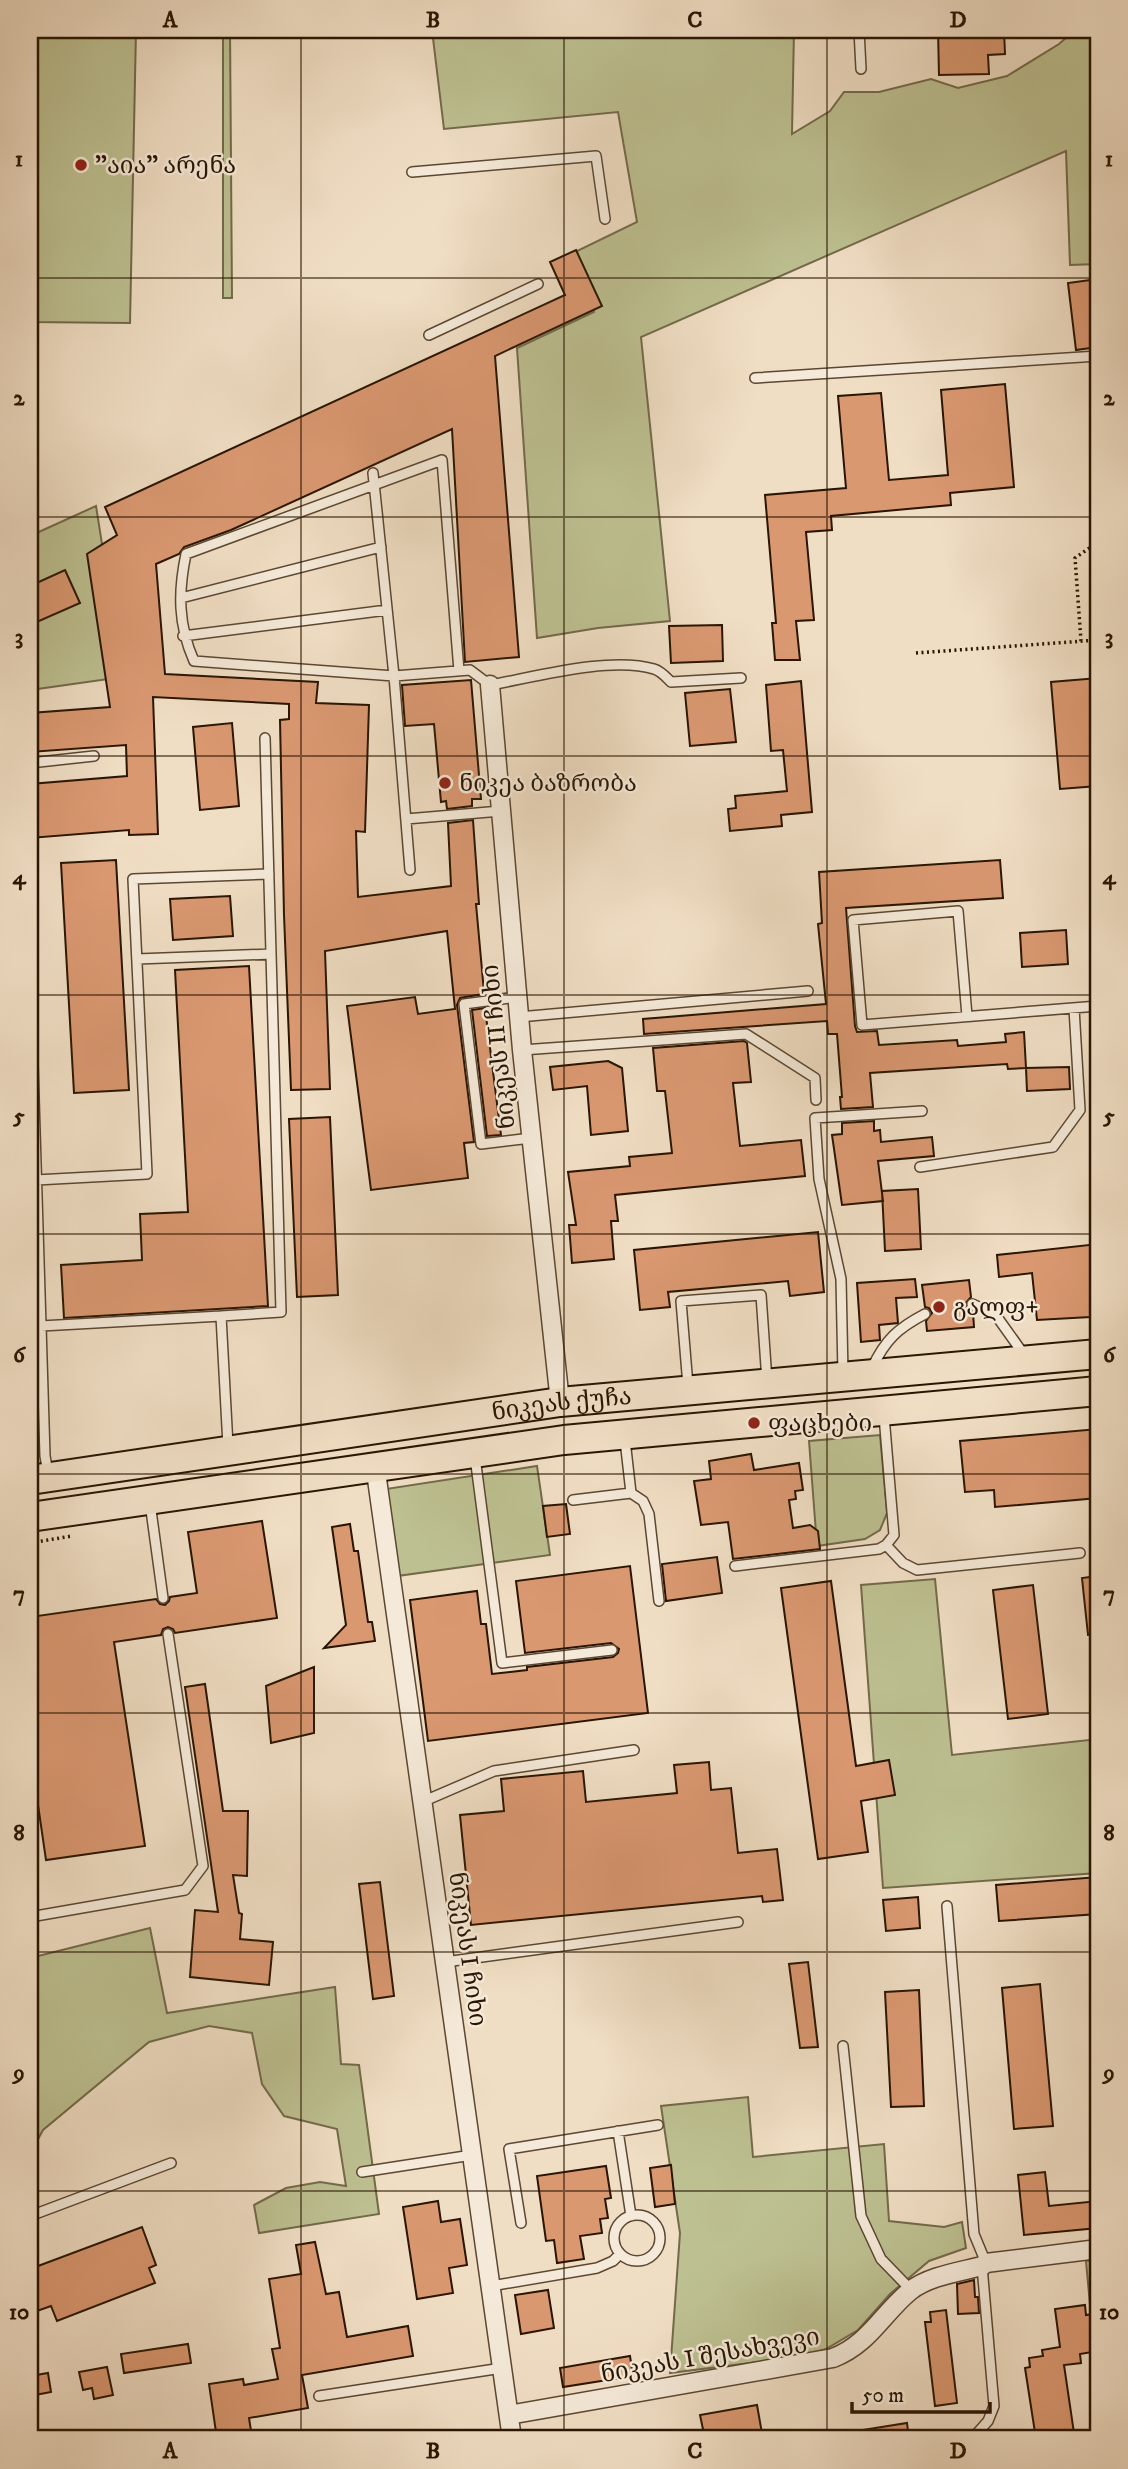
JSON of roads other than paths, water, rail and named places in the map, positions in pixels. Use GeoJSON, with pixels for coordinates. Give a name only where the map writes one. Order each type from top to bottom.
{"type":"FeatureCollection","features":[{"type":"Feature","properties":{"kind":"main road","name":"ნიკეას ქუჩა"},"geometry":{"type":"LineString","coordinates":[[39,1479],[560,1402],[1098,1354]]}},
{"type":"Feature","properties":{"kind":"main road","name":"ნიკეას ქუჩა"},"geometry":{"type":"LineString","coordinates":[[30,1517],[374,1465],[624,1434],[1098,1391]]}},
{"type":"Feature","properties":{"kind":"street","name":"ნიკეას II ჩიხი"},"geometry":{"type":"LineString","coordinates":[[490,685],[522,1050],[560,1402]]}},
{"type":"Feature","properties":{"kind":"street","name":"ნიკეას I ჩიხი"},"geometry":{"type":"LineString","coordinates":[[374,1465],[512,2439]]}},
{"type":"Feature","properties":{"kind":"street","name":"ნიკეას I შესახვევი"},"geometry":{"type":"LineString","coordinates":[[509,2415],[833,2358],[851,2351],[864,2340],[911,2290],[937,2278],[984,2264],[1098,2249]]}},
{"type":"Feature","properties":{"kind":"lane"},"geometry":{"type":"LineString","coordinates":[[859,30],[861,69]]}},
{"type":"Feature","properties":{"kind":"lane"},"geometry":{"type":"LineString","coordinates":[[412,172],[596,156],[605,219]]}},
{"type":"Feature","properties":{"kind":"lane"},"geometry":{"type":"LineString","coordinates":[[429,335],[538,284]]}},
{"type":"Feature","properties":{"kind":"lane"},"geometry":{"type":"LineString","coordinates":[[755,378],[1098,356]]}},
{"type":"Feature","properties":{"kind":"lane"},"geometry":{"type":"LineString","coordinates":[[459,671],[442,460],[186,554],[180,581],[183,636],[194,661],[394,676],[459,671],[470,670],[490,685],[573,670],[628,664],[657,669],[671,682],[741,678]]}},
{"type":"Feature","properties":{"kind":"lane"},"geometry":{"type":"LineString","coordinates":[[373,473],[410,870]]}},
{"type":"Feature","properties":{"kind":"lane"},"geometry":{"type":"LineString","coordinates":[[181,598],[380,547]]}},
{"type":"Feature","properties":{"kind":"lane"},"geometry":{"type":"LineString","coordinates":[[183,636],[387,610]]}},
{"type":"Feature","properties":{"kind":"lane"},"geometry":{"type":"LineString","coordinates":[[41,1326],[281,1312],[265,738]]}},
{"type":"Feature","properties":{"kind":"lane"},"geometry":{"type":"LineString","coordinates":[[30,763],[94,756]]}},
{"type":"Feature","properties":{"kind":"lane"},"geometry":{"type":"LineString","coordinates":[[406,819],[501,811]]}},
{"type":"Feature","properties":{"kind":"lane"},"geometry":{"type":"LineString","coordinates":[[36,1180],[148,1174],[134,879],[269,874]]}},
{"type":"Feature","properties":{"kind":"lane"},"geometry":{"type":"LineString","coordinates":[[967,1016],[958,911],[853,920],[862,1025],[1098,1006]]}},
{"type":"Feature","properties":{"kind":"lane"},"geometry":{"type":"LineString","coordinates":[[137,959],[271,954]]}},
{"type":"Feature","properties":{"kind":"lane"},"geometry":{"type":"LineString","coordinates":[[30,968],[45,1457],[39,1479]]}},
{"type":"Feature","properties":{"kind":"lane"},"geometry":{"type":"LineString","coordinates":[[519,1017],[808,991]]}},
{"type":"Feature","properties":{"kind":"lane"},"geometry":{"type":"LineString","coordinates":[[517,997],[464,1004],[481,1144],[531,1138]]}},
{"type":"Feature","properties":{"kind":"lane"},"geometry":{"type":"LineString","coordinates":[[920,1167],[1053,1147],[1080,1110],[1074,1008]]}},
{"type":"Feature","properties":{"kind":"lane"},"geometry":{"type":"LineString","coordinates":[[522,1050],[746,1034],[815,1078],[816,1100]]}},
{"type":"Feature","properties":{"kind":"lane"},"geometry":{"type":"LineString","coordinates":[[856,1375],[841,1279],[819,1179],[816,1118],[922,1111]]}},
{"type":"Feature","properties":{"kind":"lane"},"geometry":{"type":"LineString","coordinates":[[688,1391],[681,1301],[761,1295],[768,1384]]}},
{"type":"Feature","properties":{"kind":"lane"},"geometry":{"type":"LineString","coordinates":[[972,1304],[995,1314],[1027,1360]]}},
{"type":"Feature","properties":{"kind":"lane"},"geometry":{"type":"LineString","coordinates":[[856,1375],[878,1356],[900,1327],[925,1314]]}},
{"type":"Feature","properties":{"kind":"lane"},"geometry":{"type":"LineString","coordinates":[[221,1316],[228,1451]]}},
{"type":"Feature","properties":{"kind":"lane"},"geometry":{"type":"LineString","coordinates":[[735,1566],[879,1549],[886,1545],[894,1535],[884,1410]]}},
{"type":"Feature","properties":{"kind":"lane"},"geometry":{"type":"LineString","coordinates":[[624,1434],[631,1493]]}},
{"type":"Feature","properties":{"kind":"lane"},"geometry":{"type":"LineString","coordinates":[[475,1452],[502,1663],[612,1650]]}},
{"type":"Feature","properties":{"kind":"lane"},"geometry":{"type":"LineString","coordinates":[[573,1500],[631,1493],[643,1501],[649,1514],[659,1601]]}},
{"type":"Feature","properties":{"kind":"lane"},"geometry":{"type":"LineString","coordinates":[[149,1498],[163,1598]]}},
{"type":"Feature","properties":{"kind":"lane"},"geometry":{"type":"LineString","coordinates":[[886,1545],[903,1563],[917,1570],[1080,1553]]}},
{"type":"Feature","properties":{"kind":"lane"},"geometry":{"type":"LineString","coordinates":[[30,1917],[185,1890],[203,1866],[168,1634]]}},
{"type":"Feature","properties":{"kind":"lane"},"geometry":{"type":"LineString","coordinates":[[422,1802],[494,1771],[634,1750]]}},
{"type":"Feature","properties":{"kind":"lane"},"geometry":{"type":"LineString","coordinates":[[947,1906],[974,2234],[984,2264],[994,2406],[988,2421],[972,2439]]}},
{"type":"Feature","properties":{"kind":"lane"},"geometry":{"type":"LineString","coordinates":[[445,1962],[737,1922]]}},
{"type":"Feature","properties":{"kind":"lane"},"geometry":{"type":"LineString","coordinates":[[843,2046],[861,2216],[881,2259],[911,2290]]}},
{"type":"Feature","properties":{"kind":"lane"},"geometry":{"type":"LineString","coordinates":[[521,2224],[509,2150],[658,2125]]}},
{"type":"Feature","properties":{"kind":"lane"},"geometry":{"type":"LineString","coordinates":[[618,2131],[632,2216]]}},
{"type":"Feature","properties":{"kind":"lane"},"geometry":{"type":"LineString","coordinates":[[362,2172],[472,2155]]}},
{"type":"Feature","properties":{"kind":"lane"},"geometry":{"type":"LineString","coordinates":[[30,2216],[171,2163]]}},
{"type":"Feature","properties":{"kind":"lane"},"geometry":{"type":"LineString","coordinates":[[632,2216],[646,2217],[657,2227],[660,2241],[653,2254],[641,2261],[633,2261],[620,2253],[614,2239],[619,2225],[632,2216]]}},
{"type":"Feature","properties":{"kind":"lane"},"geometry":{"type":"LineString","coordinates":[[491,2286],[597,2268],[606,2265],[620,2253]]}},
{"type":"Feature","properties":{"kind":"lane"},"geometry":{"type":"LineString","coordinates":[[319,2396],[502,2368]]}},
{"type":"Feature","properties":{"kind":"place","name":"\"აია\" არენა"},"geometry":{"type":"Point","coordinates":[81,165]}},
{"type":"Feature","properties":{"kind":"place","name":"ნიკეა ბაზრობა"},"geometry":{"type":"Point","coordinates":[445,783]}},
{"type":"Feature","properties":{"kind":"place","name":"გალფ+"},"geometry":{"type":"Point","coordinates":[939,1307]}},
{"type":"Feature","properties":{"kind":"place","name":"ფაცხები"},"geometry":{"type":"Point","coordinates":[754,1423]}}]}
